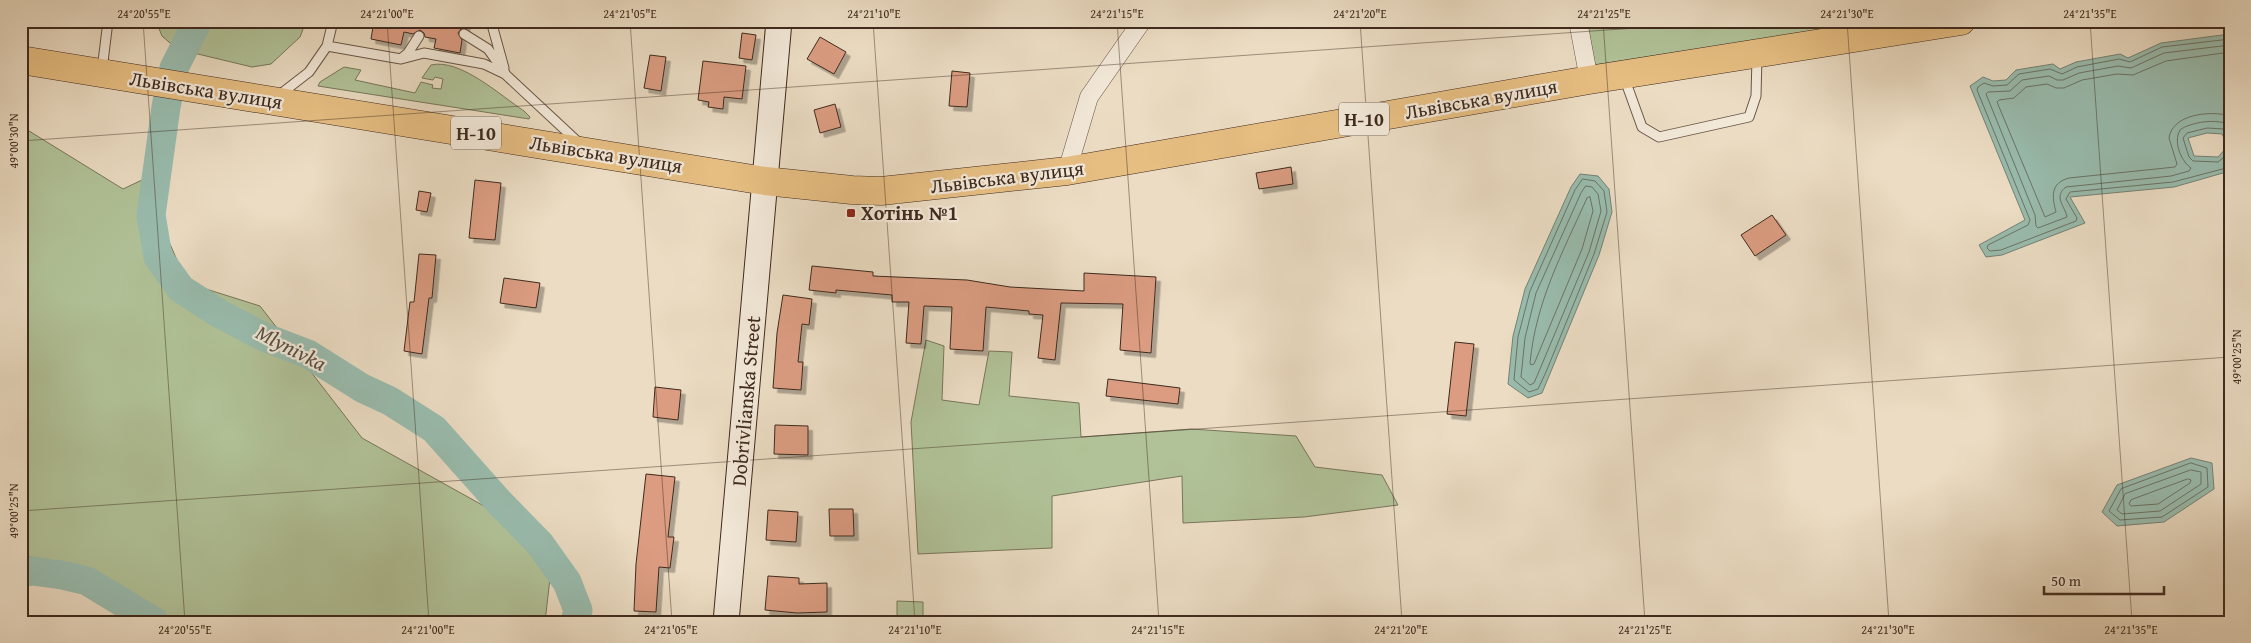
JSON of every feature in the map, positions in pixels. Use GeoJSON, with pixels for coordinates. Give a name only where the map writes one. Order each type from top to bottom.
{"type":"FeatureCollection","features":[{"type":"Feature","properties":{"kind":"main road","name":"Львівська вулиця"},"geometry":{"type":"LineString","coordinates":[[21,60],[766,180],[852,190],[881,191],[1067,171],[1623,74],[1961,21]]}},
{"type":"Feature","properties":{"kind":"street","name":"Dobrivlianska Street"},"geometry":{"type":"LineString","coordinates":[[726,622],[779,21]]}},
{"type":"Feature","properties":{"kind":"street"},"geometry":{"type":"LineString","coordinates":[[1067,171],[1089,97],[1142,21]]}},
{"type":"Feature","properties":{"kind":"street"},"geometry":{"type":"LineString","coordinates":[[1578,21],[1589,80]]}},
{"type":"Feature","properties":{"kind":"lane"},"geometry":{"type":"LineString","coordinates":[[102,73],[108,21]]}},
{"type":"Feature","properties":{"kind":"lane"},"geometry":{"type":"LineString","coordinates":[[273,100],[309,72],[327,46],[333,21]]}},
{"type":"Feature","properties":{"kind":"lane"},"geometry":{"type":"LineString","coordinates":[[491,21],[505,74]]}},
{"type":"Feature","properties":{"kind":"lane"},"geometry":{"type":"LineString","coordinates":[[464,34],[488,49],[505,74],[587,151]]}},
{"type":"Feature","properties":{"kind":"lane"},"geometry":{"type":"LineString","coordinates":[[401,59],[408,53],[419,36]]}},
{"type":"Feature","properties":{"kind":"lane"},"geometry":{"type":"LineString","coordinates":[[327,46],[401,59],[424,53],[484,64],[505,74]]}},
{"type":"Feature","properties":{"kind":"lane"},"geometry":{"type":"LineString","coordinates":[[1623,74],[1642,128],[1659,138],[1750,117],[1756,96],[1757,53]]}},
{"type":"Feature","properties":{"kind":"shaded area"},"geometry":{"type":"Polygon","coordinates":[[[156,21],[306,21],[300,37],[271,64],[252,67],[177,49],[162,36],[156,21]]]}},
{"type":"Feature","properties":{"kind":"shaded area"},"geometry":{"type":"Polygon","coordinates":[[[1587,21],[1878,21],[1595,65],[1587,21]]]}},
{"type":"Feature","properties":{"kind":"shaded area"},"geometry":{"type":"Polygon","coordinates":[[[442,64],[455,67],[480,80],[524,111],[530,117],[529,119],[318,86],[320,82],[344,67],[361,70],[355,80],[415,93],[421,82],[433,85],[432,88],[441,89],[443,79],[435,77],[433,80],[422,78],[431,65],[442,64]]]}},
{"type":"Feature","properties":{"kind":"shaded area"},"geometry":{"type":"Polygon","coordinates":[[[21,126],[123,189],[142,180],[187,283],[260,306],[362,438],[511,521],[550,578],[545,622],[173,622],[21,553],[21,126]]]}},
{"type":"Feature","properties":{"kind":"shaded area"},"geometry":{"type":"Polygon","coordinates":[[[926,340],[944,346],[942,400],[979,405],[989,351],[1012,352],[1009,396],[1079,403],[1081,437],[1191,429],[1296,436],[1315,467],[1382,475],[1398,505],[1304,517],[1183,523],[1182,476],[1052,496],[1052,548],[918,554],[911,422],[926,340]]]}},
{"type":"Feature","properties":{"kind":"shaded area"},"geometry":{"type":"Polygon","coordinates":[[[897,601],[923,602],[923,622],[897,622],[897,601]]]}},
{"type":"Feature","properties":{"kind":"water"},"geometry":{"type":"Polygon","coordinates":[[[2230,34],[2230,171],[2174,187],[2070,197],[2085,223],[2002,255],[1986,257],[1979,245],[2025,220],[1970,86],[1983,77],[1993,81],[2006,80],[2016,70],[2053,64],[2060,69],[2076,62],[2120,54],[2128,58],[2161,43],[2230,34]],[[2207,133],[2188,138],[2194,156],[2218,157],[2228,146],[2222,134],[2207,133]]]}},
{"type":"Feature","properties":{"kind":"water"},"geometry":{"type":"Polygon","coordinates":[[[1580,174],[1598,176],[1609,189],[1612,212],[1599,255],[1542,393],[1528,398],[1508,384],[1513,336],[1525,289],[1571,187],[1580,174]]]}},
{"type":"Feature","properties":{"kind":"water"},"geometry":{"type":"Polygon","coordinates":[[[2191,458],[2212,463],[2214,489],[2164,522],[2117,526],[2102,512],[2117,485],[2191,458]]]}},
{"type":"Feature","properties":{"kind":"building"},"geometry":{"type":"Polygon","coordinates":[[[374,21],[466,21],[465,28],[461,29],[458,33],[462,40],[460,53],[434,48],[436,39],[425,37],[424,33],[420,30],[413,34],[404,32],[401,45],[371,39],[374,21]]]}},
{"type":"Feature","properties":{"kind":"building"},"geometry":{"type":"Polygon","coordinates":[[[742,33],[756,35],[752,60],[739,58],[742,33]]]}},
{"type":"Feature","properties":{"kind":"building"},"geometry":{"type":"Polygon","coordinates":[[[820,37],[846,52],[834,74],[807,59],[820,37]]]}},
{"type":"Feature","properties":{"kind":"building"},"geometry":{"type":"Polygon","coordinates":[[[650,55],[666,57],[661,91],[644,88],[650,55]]]}},
{"type":"Feature","properties":{"kind":"building"},"geometry":{"type":"Polygon","coordinates":[[[703,61],[746,66],[742,99],[724,97],[723,109],[708,107],[709,102],[698,100],[703,61]]]}},
{"type":"Feature","properties":{"kind":"building"},"geometry":{"type":"Polygon","coordinates":[[[952,71],[970,73],[967,107],[949,106],[952,71]]]}},
{"type":"Feature","properties":{"kind":"building"},"geometry":{"type":"Polygon","coordinates":[[[835,104],[841,127],[820,133],[814,110],[835,104]]]}},
{"type":"Feature","properties":{"kind":"building"},"geometry":{"type":"Polygon","coordinates":[[[1291,167],[1293,184],[1259,189],[1256,173],[1291,167]]]}},
{"type":"Feature","properties":{"kind":"building"},"geometry":{"type":"Polygon","coordinates":[[[475,180],[501,183],[495,240],[469,238],[475,180]]]}},
{"type":"Feature","properties":{"kind":"building"},"geometry":{"type":"Polygon","coordinates":[[[419,191],[431,193],[427,212],[416,210],[419,191]]]}},
{"type":"Feature","properties":{"kind":"building"},"geometry":{"type":"Polygon","coordinates":[[[1772,215],[1786,235],[1755,256],[1741,235],[1772,215]]]}},
{"type":"Feature","properties":{"kind":"building"},"geometry":{"type":"Polygon","coordinates":[[[419,254],[436,255],[432,298],[429,298],[422,354],[404,351],[410,302],[414,302],[419,254]]]}},
{"type":"Feature","properties":{"kind":"building"},"geometry":{"type":"Polygon","coordinates":[[[812,266],[873,272],[873,276],[967,280],[1010,287],[1084,291],[1084,273],[1156,277],[1151,353],[1120,350],[1123,304],[1061,303],[1055,360],[1038,358],[1043,315],[1029,314],[1029,311],[986,307],[983,351],[950,349],[952,307],[924,306],[921,344],[906,343],[909,302],[892,302],[892,295],[836,290],[836,293],[809,290],[812,266]]]}},
{"type":"Feature","properties":{"kind":"building"},"geometry":{"type":"Polygon","coordinates":[[[504,278],[540,283],[536,308],[500,303],[504,278]]]}},
{"type":"Feature","properties":{"kind":"building"},"geometry":{"type":"Polygon","coordinates":[[[783,295],[812,299],[809,325],[802,324],[798,362],[803,362],[801,390],[773,388],[777,333],[783,295]]]}},
{"type":"Feature","properties":{"kind":"building"},"geometry":{"type":"Polygon","coordinates":[[[1455,342],[1474,344],[1466,416],[1447,414],[1455,342]]]}},
{"type":"Feature","properties":{"kind":"building"},"geometry":{"type":"Polygon","coordinates":[[[1108,379],[1180,388],[1178,404],[1106,396],[1108,379]]]}},
{"type":"Feature","properties":{"kind":"building"},"geometry":{"type":"Polygon","coordinates":[[[655,387],[681,390],[678,420],[653,417],[655,387]]]}},
{"type":"Feature","properties":{"kind":"building"},"geometry":{"type":"Polygon","coordinates":[[[775,425],[808,426],[808,455],[774,454],[775,425]]]}},
{"type":"Feature","properties":{"kind":"building"},"geometry":{"type":"Polygon","coordinates":[[[646,474],[675,477],[668,537],[674,537],[670,568],[659,567],[656,612],[634,611],[636,564],[646,474]]]}},
{"type":"Feature","properties":{"kind":"building"},"geometry":{"type":"Polygon","coordinates":[[[829,509],[853,509],[854,536],[830,536],[829,509]]]}},
{"type":"Feature","properties":{"kind":"building"},"geometry":{"type":"Polygon","coordinates":[[[768,510],[798,512],[796,542],[766,540],[768,510]]]}},
{"type":"Feature","properties":{"kind":"building"},"geometry":{"type":"Polygon","coordinates":[[[768,576],[799,578],[799,584],[827,583],[827,612],[797,613],[765,610],[768,576]]]}},
{"type":"Feature","properties":{"kind":"waterway","name":"Mlynivka"},"geometry":{"type":"LineString","coordinates":[[198,21],[174,68],[166,107],[151,215],[158,257],[181,289],[220,314],[266,338],[308,354],[362,388],[390,401],[434,429],[498,501],[540,544],[567,582],[578,610],[575,622]]}},
{"type":"Feature","properties":{"kind":"waterway","name":"Mlynivka"},"geometry":{"type":"LineString","coordinates":[[21,573],[32,571],[87,581],[155,622]]}},
{"type":"Feature","properties":{"kind":"place","name":"Хотінь №1"},"geometry":{"type":"Point","coordinates":[851,213]}}]}
